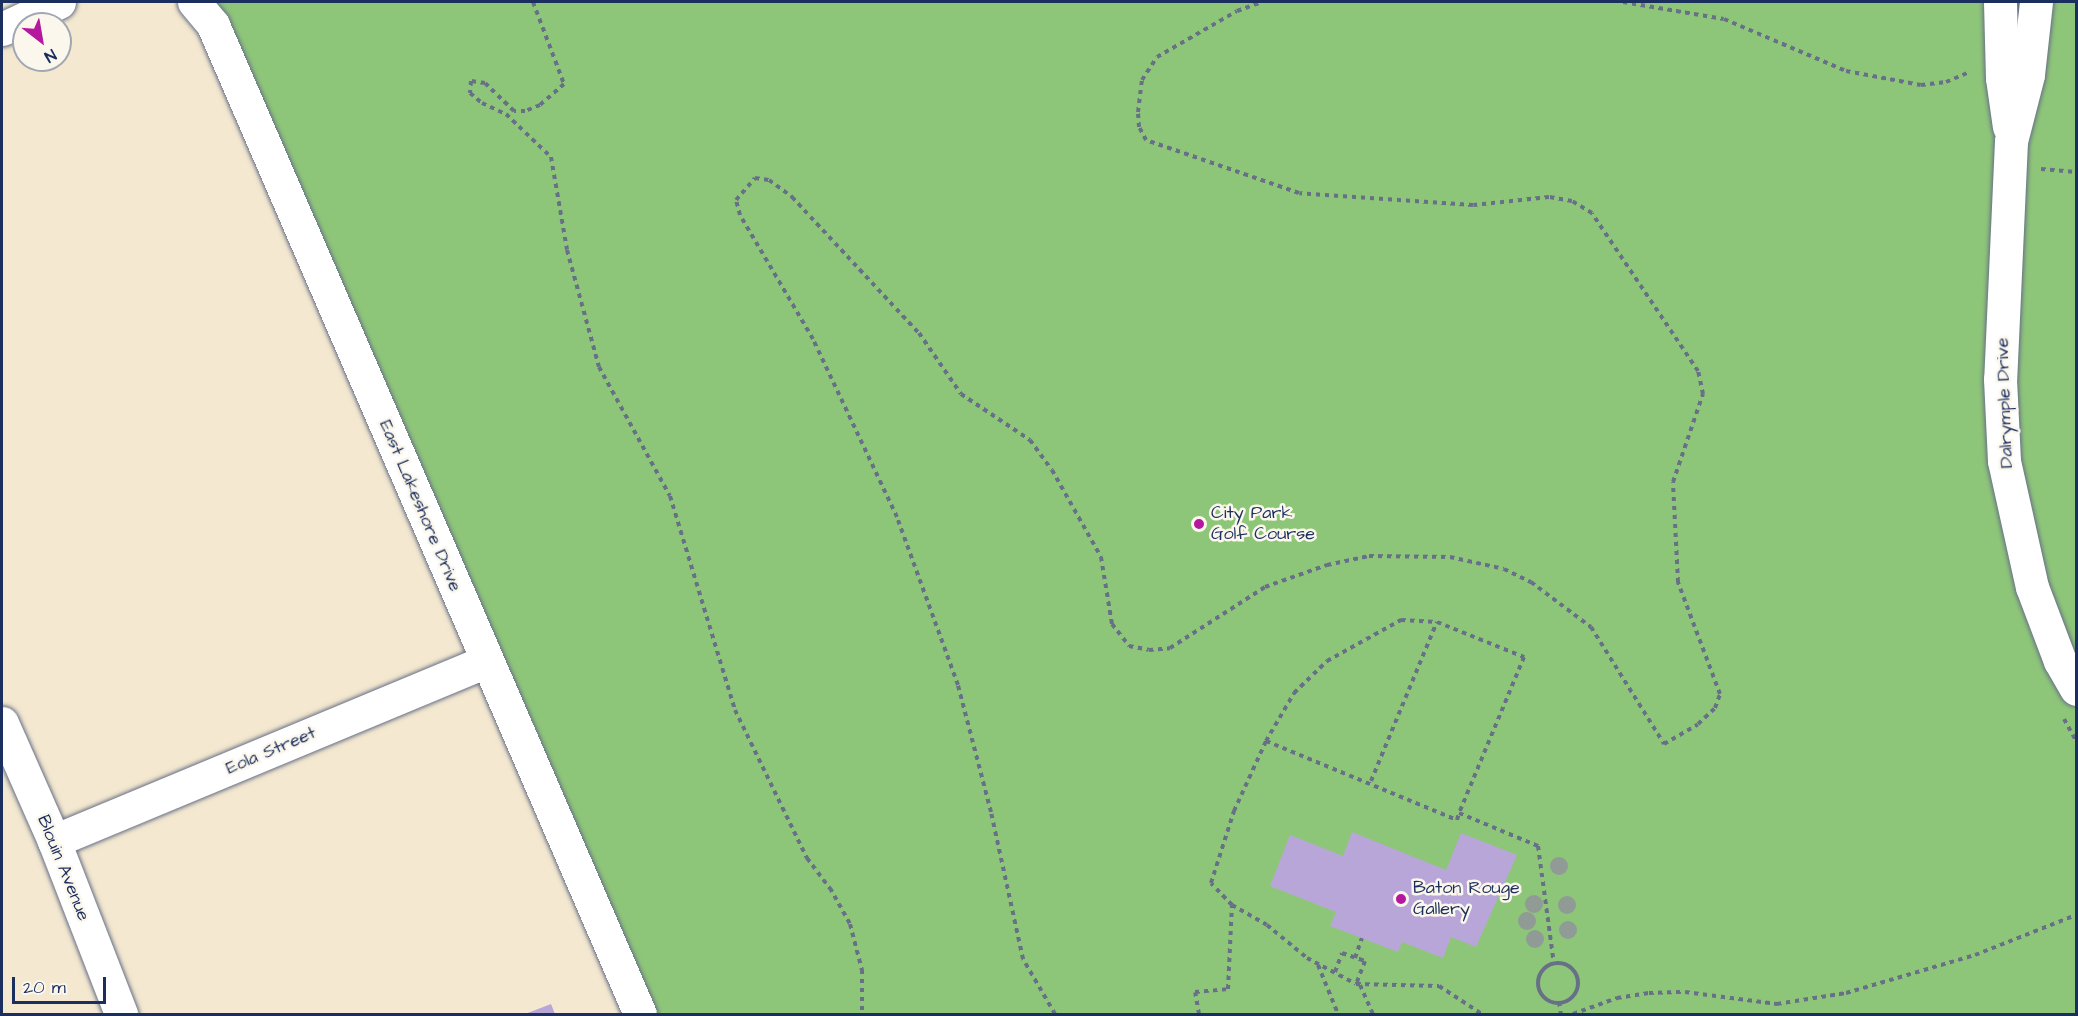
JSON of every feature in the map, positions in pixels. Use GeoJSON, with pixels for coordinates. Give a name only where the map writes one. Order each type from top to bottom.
{"type":"FeatureCollection","features":[{"type":"Feature","properties":{"kind":"street"},"geometry":{"type":"LineString","coordinates":[[2,28],[59,2]]}},
{"type":"Feature","properties":{"kind":"street","name":"East Lakeshore Drive"},"geometry":{"type":"LineString","coordinates":[[194,2],[213,25],[640,1014]]}},
{"type":"Feature","properties":{"kind":"street","name":"Dalrymple Drive"},"geometry":{"type":"LineString","coordinates":[[2000,2],[2002,78],[2012,141]]}},
{"type":"Feature","properties":{"kind":"street","name":"Dalrymple Drive"},"geometry":{"type":"LineString","coordinates":[[2036,2],[2028,75],[2012,141],[2000,379],[2004,461],[2032,587],[2060,661],[2076,688]]}},
{"type":"Feature","properties":{"kind":"street","name":"Eola Street"},"geometry":{"type":"LineString","coordinates":[[54,841],[488,661]]}},
{"type":"Feature","properties":{"kind":"street","name":"Blouin Avenue"},"geometry":{"type":"LineString","coordinates":[[2,723],[54,841],[122,1014]]}},
{"type":"Feature","properties":{"kind":"path"},"geometry":{"type":"LineString","coordinates":[[533,2],[564,84],[540,105],[525,111],[514,111],[485,82],[471,81],[470,93],[482,104],[506,114],[550,157],[567,250],[599,367],[670,496],[735,710],[807,858],[830,888],[850,924],[862,970],[862,1014]]}},
{"type":"Feature","properties":{"kind":"path"},"geometry":{"type":"LineString","coordinates":[[1055,1014],[1023,959],[991,812],[958,685],[897,517],[813,339],[740,215],[736,200],[755,178],[769,180],[792,197],[919,333],[962,393],[1030,440],[1052,470],[1101,556],[1112,624],[1128,646],[1149,650],[1170,648],[1265,587],[1327,565],[1369,556],[1450,557],[1504,569],[1531,582],[1591,627],[1664,744],[1698,724],[1715,708],[1720,694],[1677,582],[1673,482],[1703,394],[1698,371],[1593,213],[1572,201],[1549,196],[1473,205],[1299,194],[1146,140],[1138,127],[1138,112],[1143,80],[1157,57],[1237,11],[1262,2]]}},
{"type":"Feature","properties":{"kind":"path"},"geometry":{"type":"LineString","coordinates":[[1623,2],[1724,19],[1846,71],[1921,85],[1946,82],[1978,67]]}},
{"type":"Feature","properties":{"kind":"path"},"geometry":{"type":"LineString","coordinates":[[2033,168],[2076,172]]}},
{"type":"Feature","properties":{"kind":"path"},"geometry":{"type":"LineString","coordinates":[[1437,622],[1369,786],[1457,820],[1524,657],[1437,622],[1401,620],[1334,656],[1294,693],[1266,741],[1234,811],[1211,883],[1232,905],[1267,925],[1318,964],[1358,984],[1439,986],[1482,1014]]}},
{"type":"Feature","properties":{"kind":"path"},"geometry":{"type":"LineString","coordinates":[[1266,741],[1371,781]]}},
{"type":"Feature","properties":{"kind":"path"},"geometry":{"type":"LineString","coordinates":[[1460,813],[1538,846],[1554,964]]}},
{"type":"Feature","properties":{"kind":"path"},"geometry":{"type":"LineString","coordinates":[[1199,1014],[1195,992],[1228,989],[1232,905]]}},
{"type":"Feature","properties":{"kind":"path"},"geometry":{"type":"LineString","coordinates":[[1573,1014],[1617,998],[1649,993],[1685,992],[1778,1004],[1846,993],[1975,955],[2076,915]]}},
{"type":"Feature","properties":{"kind":"path"},"geometry":{"type":"LineString","coordinates":[[1355,958],[1362,938]]}},
{"type":"Feature","properties":{"kind":"path"},"geometry":{"type":"LineString","coordinates":[[1335,972],[1342,952],[1365,962],[1358,984],[1373,1014]]}},
{"type":"Feature","properties":{"kind":"path"},"geometry":{"type":"LineString","coordinates":[[1318,964],[1338,1014]]}},
{"type":"Feature","properties":{"kind":"path"},"geometry":{"type":"LineString","coordinates":[[1554,964],[1569,966],[1578,982],[1574,995],[1559,1002],[1544,997],[1538,985],[1541,973],[1554,964]]}},
{"type":"Feature","properties":{"kind":"path"},"geometry":{"type":"LineString","coordinates":[[1559,1002],[1561,1014]]}},
{"type":"Feature","properties":{"kind":"green space","name":"City Park Golf Course"},"geometry":{"type":"Polygon","coordinates":[[[194,2],[2076,2],[2076,1014],[640,1014],[194,2]]]}},
{"type":"Feature","properties":{"kind":"building","name":"Baton Rouge Gallery"},"geometry":{"type":"Polygon","coordinates":[[[1352,832],[1446,870],[1461,833],[1517,855],[1476,947],[1451,937],[1443,958],[1402,942],[1398,952],[1330,926],[1336,912],[1270,886],[1290,835],[1343,856],[1352,832]]]}},
{"type":"Feature","properties":{"kind":"building"},"geometry":{"type":"Polygon","coordinates":[[[551,1004],[555,1014],[525,1014],[551,1004]]]}},
{"type":"Feature","properties":{"kind":"place","name":"City Park Golf Course"},"geometry":{"type":"Point","coordinates":[1199,524]}},
{"type":"Feature","properties":{"kind":"place","name":"Baton Rouge Gallery"},"geometry":{"type":"Point","coordinates":[1401,899]}}]}
